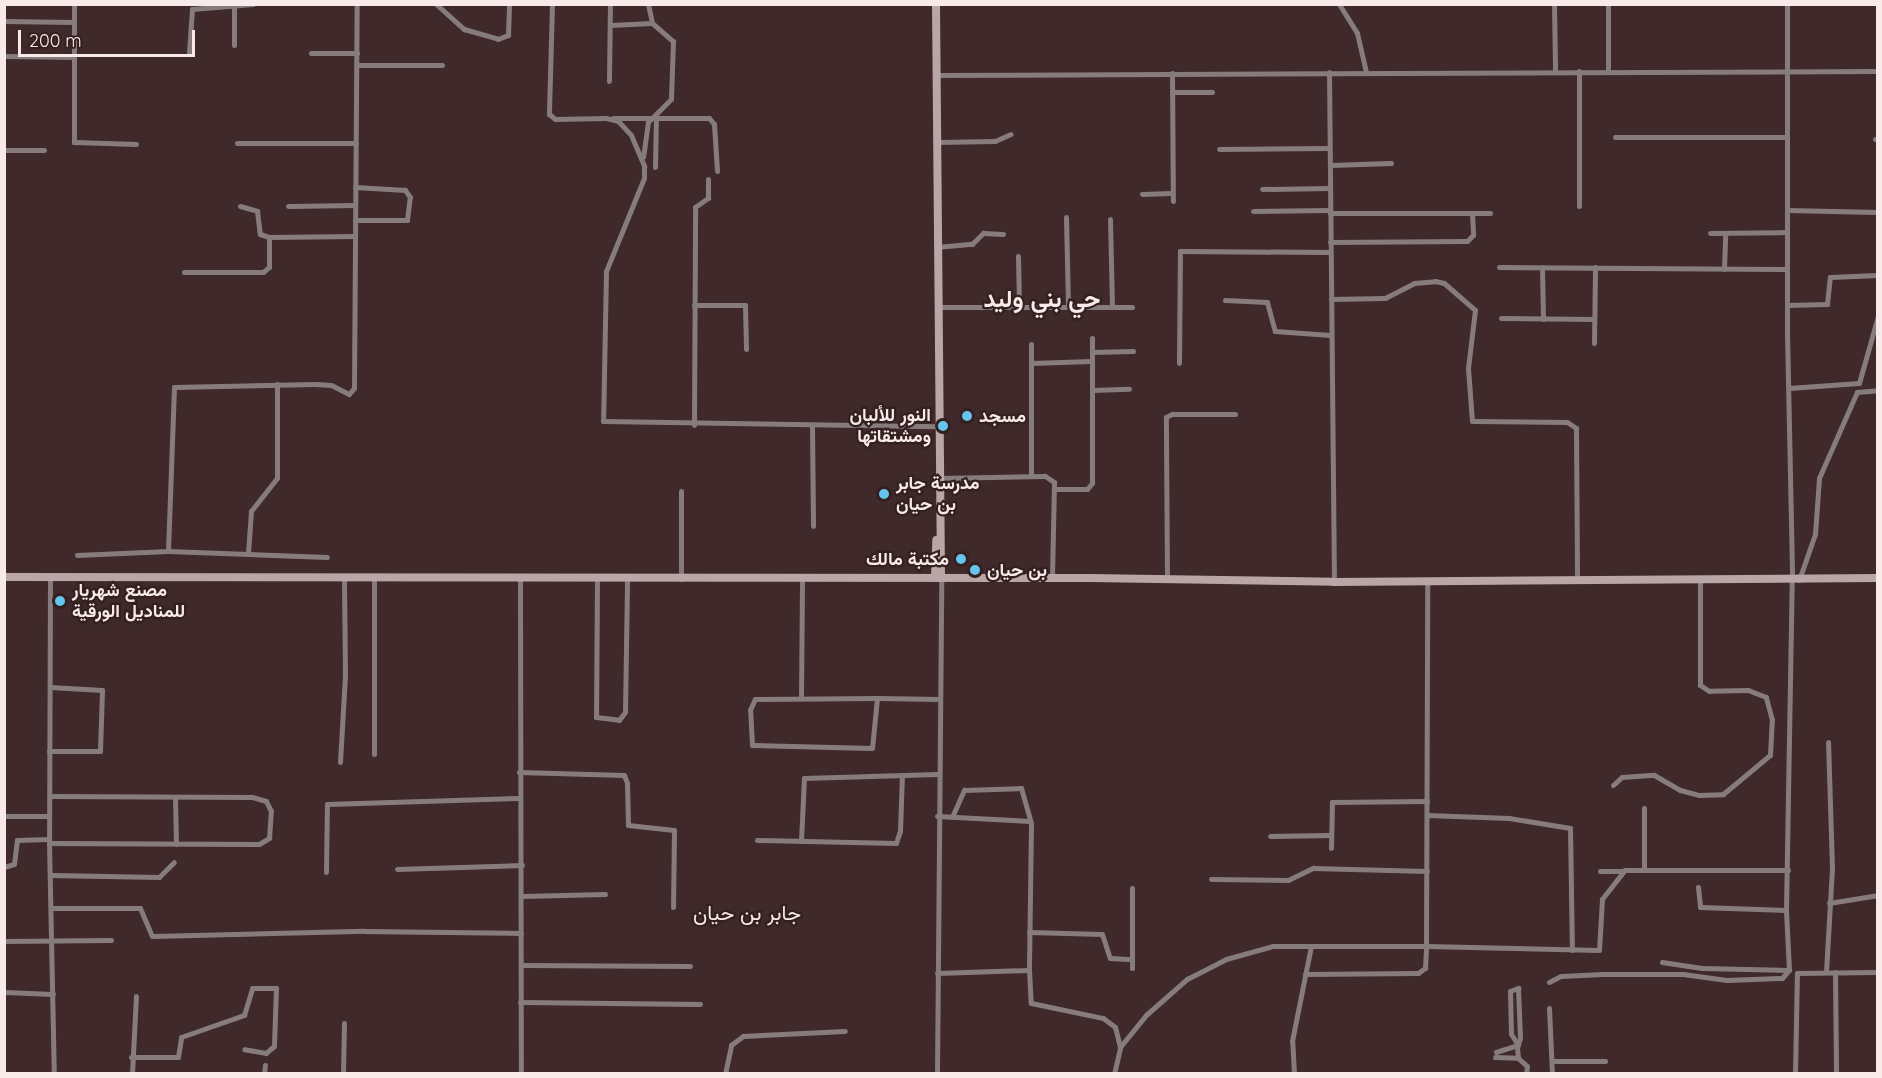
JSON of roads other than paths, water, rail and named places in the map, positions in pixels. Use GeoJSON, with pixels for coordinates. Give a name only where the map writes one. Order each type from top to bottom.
{"type":"FeatureCollection","features":[{"type":"Feature","properties":{"kind":"main road"},"geometry":{"type":"LineString","coordinates":[[936,4],[938,580]]}},
{"type":"Feature","properties":{"kind":"main road"},"geometry":{"type":"LineString","coordinates":[[925,578],[938,560]]}},
{"type":"Feature","properties":{"kind":"main road"},"geometry":{"type":"LineString","coordinates":[[938,560],[954,578]]}},
{"type":"Feature","properties":{"kind":"main road"},"geometry":{"type":"LineString","coordinates":[[4,576],[925,578],[938,580],[1052,578],[1334,582],[1799,581],[1878,578]]}},
{"type":"Feature","properties":{"kind":"street"},"geometry":{"type":"LineString","coordinates":[[74,4],[75,142],[136,144]]}},
{"type":"Feature","properties":{"kind":"street"},"geometry":{"type":"LineString","coordinates":[[189,52],[190,10],[253,4]]}},
{"type":"Feature","properties":{"kind":"street"},"geometry":{"type":"LineString","coordinates":[[168,551],[172,388],[277,384],[331,385],[353,392],[357,4]]}},
{"type":"Feature","properties":{"kind":"street"},"geometry":{"type":"LineString","coordinates":[[436,4],[464,29],[498,39],[508,35],[508,4]]}},
{"type":"Feature","properties":{"kind":"street"},"geometry":{"type":"LineString","coordinates":[[552,4],[549,114],[555,119],[709,118],[714,124],[717,171]]}},
{"type":"Feature","properties":{"kind":"street"},"geometry":{"type":"LineString","coordinates":[[609,81],[610,4]]}},
{"type":"Feature","properties":{"kind":"street"},"geometry":{"type":"LineString","coordinates":[[648,4],[652,24],[673,41],[673,92],[667,106],[653,117],[642,159],[644,178],[606,271],[602,417],[605,423],[937,426]]}},
{"type":"Feature","properties":{"kind":"street"},"geometry":{"type":"LineString","coordinates":[[1339,4],[1357,33],[1366,72]]}},
{"type":"Feature","properties":{"kind":"street"},"geometry":{"type":"LineString","coordinates":[[1554,4],[1554,71]]}},
{"type":"Feature","properties":{"kind":"street"},"geometry":{"type":"LineString","coordinates":[[1608,4],[1608,71]]}},
{"type":"Feature","properties":{"kind":"street"},"geometry":{"type":"LineString","coordinates":[[1549,982],[1561,976],[1690,975],[1782,978],[1789,970],[1786,910],[1790,581],[1787,4]]}},
{"type":"Feature","properties":{"kind":"street"},"geometry":{"type":"LineString","coordinates":[[234,7],[234,45]]}},
{"type":"Feature","properties":{"kind":"street"},"geometry":{"type":"LineString","coordinates":[[4,21],[74,22]]}},
{"type":"Feature","properties":{"kind":"street"},"geometry":{"type":"LineString","coordinates":[[610,26],[652,24]]}},
{"type":"Feature","properties":{"kind":"street"},"geometry":{"type":"LineString","coordinates":[[311,53],[357,53]]}},
{"type":"Feature","properties":{"kind":"street"},"geometry":{"type":"LineString","coordinates":[[4,57],[74,57]]}},
{"type":"Feature","properties":{"kind":"street"},"geometry":{"type":"LineString","coordinates":[[357,65],[442,65]]}},
{"type":"Feature","properties":{"kind":"street"},"geometry":{"type":"LineString","coordinates":[[1579,71],[1579,206]]}},
{"type":"Feature","properties":{"kind":"street"},"geometry":{"type":"LineString","coordinates":[[936,75],[1878,71]]}},
{"type":"Feature","properties":{"kind":"street"},"geometry":{"type":"LineString","coordinates":[[1329,72],[1334,582]]}},
{"type":"Feature","properties":{"kind":"street"},"geometry":{"type":"LineString","coordinates":[[1172,73],[1173,201]]}},
{"type":"Feature","properties":{"kind":"street"},"geometry":{"type":"LineString","coordinates":[[1172,92],[1212,92]]}},
{"type":"Feature","properties":{"kind":"street"},"geometry":{"type":"LineString","coordinates":[[653,117],[655,167]]}},
{"type":"Feature","properties":{"kind":"street"},"geometry":{"type":"LineString","coordinates":[[606,118],[623,126],[642,159]]}},
{"type":"Feature","properties":{"kind":"street"},"geometry":{"type":"LineString","coordinates":[[937,142],[995,141],[1011,134]]}},
{"type":"Feature","properties":{"kind":"street"},"geometry":{"type":"LineString","coordinates":[[1615,137],[1787,137]]}},
{"type":"Feature","properties":{"kind":"street"},"geometry":{"type":"LineString","coordinates":[[237,144],[356,143]]}},
{"type":"Feature","properties":{"kind":"street"},"geometry":{"type":"LineString","coordinates":[[1219,149],[1329,148]]}},
{"type":"Feature","properties":{"kind":"street"},"geometry":{"type":"LineString","coordinates":[[4,150],[44,150]]}},
{"type":"Feature","properties":{"kind":"street"},"geometry":{"type":"LineString","coordinates":[[1330,165],[1391,164]]}},
{"type":"Feature","properties":{"kind":"street"},"geometry":{"type":"LineString","coordinates":[[694,425],[695,207],[708,198],[708,178]]}},
{"type":"Feature","properties":{"kind":"street"},"geometry":{"type":"LineString","coordinates":[[355,220],[408,220],[410,197],[405,190],[356,187]]}},
{"type":"Feature","properties":{"kind":"street"},"geometry":{"type":"LineString","coordinates":[[1262,189],[1330,188]]}},
{"type":"Feature","properties":{"kind":"street"},"geometry":{"type":"LineString","coordinates":[[1142,194],[1172,193]]}},
{"type":"Feature","properties":{"kind":"street"},"geometry":{"type":"LineString","coordinates":[[240,206],[257,211],[260,234],[268,237],[355,236]]}},
{"type":"Feature","properties":{"kind":"street"},"geometry":{"type":"LineString","coordinates":[[288,206],[355,206]]}},
{"type":"Feature","properties":{"kind":"street"},"geometry":{"type":"LineString","coordinates":[[1787,210],[1878,212]]}},
{"type":"Feature","properties":{"kind":"street"},"geometry":{"type":"LineString","coordinates":[[1252,211],[1490,213]]}},
{"type":"Feature","properties":{"kind":"street"},"geometry":{"type":"LineString","coordinates":[[1330,242],[1467,241],[1472,238],[1472,213]]}},
{"type":"Feature","properties":{"kind":"street"},"geometry":{"type":"LineString","coordinates":[[1066,217],[1068,304]]}},
{"type":"Feature","properties":{"kind":"street"},"geometry":{"type":"LineString","coordinates":[[1110,219],[1112,306]]}},
{"type":"Feature","properties":{"kind":"street"},"geometry":{"type":"LineString","coordinates":[[1710,233],[1787,232]]}},
{"type":"Feature","properties":{"kind":"street"},"geometry":{"type":"LineString","coordinates":[[936,246],[972,244],[983,233],[1003,234]]}},
{"type":"Feature","properties":{"kind":"street"},"geometry":{"type":"LineString","coordinates":[[1724,269],[1725,233]]}},
{"type":"Feature","properties":{"kind":"street"},"geometry":{"type":"LineString","coordinates":[[184,272],[262,272],[269,267],[268,237]]}},
{"type":"Feature","properties":{"kind":"street"},"geometry":{"type":"LineString","coordinates":[[1179,363],[1180,251],[1330,252]]}},
{"type":"Feature","properties":{"kind":"street"},"geometry":{"type":"LineString","coordinates":[[1018,256],[1019,305]]}},
{"type":"Feature","properties":{"kind":"street"},"geometry":{"type":"LineString","coordinates":[[1499,267],[1787,269]]}},
{"type":"Feature","properties":{"kind":"street"},"geometry":{"type":"LineString","coordinates":[[1542,267],[1543,319]]}},
{"type":"Feature","properties":{"kind":"street"},"geometry":{"type":"LineString","coordinates":[[1594,343],[1595,267]]}},
{"type":"Feature","properties":{"kind":"street"},"geometry":{"type":"LineString","coordinates":[[1787,305],[1827,304],[1830,277],[1878,275]]}},
{"type":"Feature","properties":{"kind":"street"},"geometry":{"type":"LineString","coordinates":[[1330,299],[1385,298],[1414,283],[1435,281],[1444,283],[1475,310],[1469,357],[1472,421],[1567,422],[1576,429],[1577,582]]}},
{"type":"Feature","properties":{"kind":"street"},"geometry":{"type":"LineString","coordinates":[[1225,300],[1267,302],[1275,332],[1330,335]]}},
{"type":"Feature","properties":{"kind":"street"},"geometry":{"type":"LineString","coordinates":[[937,307],[1068,304],[1132,307]]}},
{"type":"Feature","properties":{"kind":"street"},"geometry":{"type":"LineString","coordinates":[[694,305],[745,305],[746,349]]}},
{"type":"Feature","properties":{"kind":"street"},"geometry":{"type":"LineString","coordinates":[[1789,388],[1860,383],[1878,316]]}},
{"type":"Feature","properties":{"kind":"street"},"geometry":{"type":"LineString","coordinates":[[1501,318],[1594,319]]}},
{"type":"Feature","properties":{"kind":"street"},"geometry":{"type":"LineString","coordinates":[[1053,489],[1087,489],[1092,483],[1092,338]]}},
{"type":"Feature","properties":{"kind":"street"},"geometry":{"type":"LineString","coordinates":[[1031,344],[1031,476]]}},
{"type":"Feature","properties":{"kind":"street"},"geometry":{"type":"LineString","coordinates":[[1092,352],[1133,351]]}},
{"type":"Feature","properties":{"kind":"street"},"geometry":{"type":"LineString","coordinates":[[1031,363],[1092,361]]}},
{"type":"Feature","properties":{"kind":"street"},"geometry":{"type":"LineString","coordinates":[[248,553],[250,511],[277,478],[277,384]]}},
{"type":"Feature","properties":{"kind":"street"},"geometry":{"type":"LineString","coordinates":[[1092,390],[1129,390]]}},
{"type":"Feature","properties":{"kind":"street"},"geometry":{"type":"LineString","coordinates":[[1799,581],[1815,534],[1819,478],[1857,392],[1878,390]]}},
{"type":"Feature","properties":{"kind":"street"},"geometry":{"type":"LineString","coordinates":[[1167,579],[1166,417],[1172,414],[1235,414]]}},
{"type":"Feature","properties":{"kind":"street"},"geometry":{"type":"LineString","coordinates":[[812,426],[813,525]]}},
{"type":"Feature","properties":{"kind":"street"},"geometry":{"type":"LineString","coordinates":[[938,478],[1045,476],[1053,482],[1052,578]]}},
{"type":"Feature","properties":{"kind":"street"},"geometry":{"type":"LineString","coordinates":[[681,491],[681,579]]}},
{"type":"Feature","properties":{"kind":"street"},"geometry":{"type":"LineString","coordinates":[[77,555],[168,551],[327,557]]}},
{"type":"Feature","properties":{"kind":"street"},"geometry":{"type":"LineString","coordinates":[[50,576],[49,841],[54,1074]]}},
{"type":"Feature","properties":{"kind":"street"},"geometry":{"type":"LineString","coordinates":[[340,762],[345,675],[344,577]]}},
{"type":"Feature","properties":{"kind":"street"},"geometry":{"type":"LineString","coordinates":[[374,577],[374,754]]}},
{"type":"Feature","properties":{"kind":"street"},"geometry":{"type":"LineString","coordinates":[[520,578],[521,1074]]}},
{"type":"Feature","properties":{"kind":"street"},"geometry":{"type":"LineString","coordinates":[[801,698],[802,578]]}},
{"type":"Feature","properties":{"kind":"street"},"geometry":{"type":"LineString","coordinates":[[597,579],[596,717],[619,720],[625,712],[627,579]]}},
{"type":"Feature","properties":{"kind":"street"},"geometry":{"type":"LineString","coordinates":[[937,1074],[938,580]]}},
{"type":"Feature","properties":{"kind":"street"},"geometry":{"type":"LineString","coordinates":[[1613,785],[1623,777],[1654,775],[1690,793],[1723,794],[1770,755],[1772,720],[1766,697],[1748,690],[1708,691],[1700,685],[1700,580]]}},
{"type":"Feature","properties":{"kind":"street"},"geometry":{"type":"LineString","coordinates":[[1305,974],[1418,973],[1426,965],[1427,581]]}},
{"type":"Feature","properties":{"kind":"street"},"geometry":{"type":"LineString","coordinates":[[49,751],[100,751],[102,690],[50,687]]}},
{"type":"Feature","properties":{"kind":"street"},"geometry":{"type":"LineString","coordinates":[[877,698],[872,748],[753,747],[751,701],[801,698],[877,698],[939,699]]}},
{"type":"Feature","properties":{"kind":"street"},"geometry":{"type":"LineString","coordinates":[[1826,972],[1832,829],[1828,742]]}},
{"type":"Feature","properties":{"kind":"street"},"geometry":{"type":"LineString","coordinates":[[519,772],[624,775],[628,825],[674,830],[674,908]]}},
{"type":"Feature","properties":{"kind":"street"},"geometry":{"type":"LineString","coordinates":[[801,841],[804,778],[938,774]]}},
{"type":"Feature","properties":{"kind":"street"},"geometry":{"type":"LineString","coordinates":[[758,840],[896,843],[900,831],[902,775]]}},
{"type":"Feature","properties":{"kind":"street"},"geometry":{"type":"LineString","coordinates":[[952,817],[964,790],[1017,786],[1024,796],[1030,821],[1030,1004],[1103,1018],[1115,1027],[1120,1047],[1114,1074]]}},
{"type":"Feature","properties":{"kind":"street"},"geometry":{"type":"LineString","coordinates":[[4,867],[14,864],[17,840],[176,844],[263,843],[269,838],[271,811],[269,804],[257,798],[50,796]]}},
{"type":"Feature","properties":{"kind":"street"},"geometry":{"type":"LineString","coordinates":[[175,797],[176,844]]}},
{"type":"Feature","properties":{"kind":"street"},"geometry":{"type":"LineString","coordinates":[[326,872],[327,804],[520,798]]}},
{"type":"Feature","properties":{"kind":"street"},"geometry":{"type":"LineString","coordinates":[[1331,848],[1332,802],[1427,801]]}},
{"type":"Feature","properties":{"kind":"street"},"geometry":{"type":"LineString","coordinates":[[1644,808],[1644,869]]}},
{"type":"Feature","properties":{"kind":"street"},"geometry":{"type":"LineString","coordinates":[[1427,815],[1509,818],[1570,828],[1572,950]]}},
{"type":"Feature","properties":{"kind":"street"},"geometry":{"type":"LineString","coordinates":[[4,816],[49,816]]}},
{"type":"Feature","properties":{"kind":"street"},"geometry":{"type":"LineString","coordinates":[[937,816],[1030,821]]}},
{"type":"Feature","properties":{"kind":"street"},"geometry":{"type":"LineString","coordinates":[[1270,836],[1331,836]]}},
{"type":"Feature","properties":{"kind":"street"},"geometry":{"type":"LineString","coordinates":[[50,875],[159,877],[174,862]]}},
{"type":"Feature","properties":{"kind":"street"},"geometry":{"type":"LineString","coordinates":[[397,869],[522,865]]}},
{"type":"Feature","properties":{"kind":"street"},"geometry":{"type":"LineString","coordinates":[[1211,879],[1288,880],[1313,868],[1427,871]]}},
{"type":"Feature","properties":{"kind":"street"},"geometry":{"type":"LineString","coordinates":[[1600,871],[1788,870]]}},
{"type":"Feature","properties":{"kind":"street"},"geometry":{"type":"LineString","coordinates":[[1120,1047],[1170,992],[1202,970],[1262,946],[1426,946],[1599,950],[1602,899],[1623,872]]}},
{"type":"Feature","properties":{"kind":"street"},"geometry":{"type":"LineString","coordinates":[[1698,887],[1700,907],[1786,910]]}},
{"type":"Feature","properties":{"kind":"street"},"geometry":{"type":"LineString","coordinates":[[1132,888],[1132,968]]}},
{"type":"Feature","properties":{"kind":"street"},"geometry":{"type":"LineString","coordinates":[[522,896],[605,894]]}},
{"type":"Feature","properties":{"kind":"street"},"geometry":{"type":"LineString","coordinates":[[1829,903],[1878,895]]}},
{"type":"Feature","properties":{"kind":"street"},"geometry":{"type":"LineString","coordinates":[[51,908],[141,908],[152,936],[364,931],[521,933]]}},
{"type":"Feature","properties":{"kind":"street"},"geometry":{"type":"LineString","coordinates":[[1029,932],[1101,934],[1110,958],[1132,959]]}},
{"type":"Feature","properties":{"kind":"street"},"geometry":{"type":"LineString","coordinates":[[4,940],[111,940]]}},
{"type":"Feature","properties":{"kind":"street"},"geometry":{"type":"LineString","coordinates":[[1294,1074],[1292,1041],[1311,946]]}},
{"type":"Feature","properties":{"kind":"street"},"geometry":{"type":"LineString","coordinates":[[1662,962],[1691,967],[1789,970]]}},
{"type":"Feature","properties":{"kind":"street"},"geometry":{"type":"LineString","coordinates":[[521,965],[690,966]]}},
{"type":"Feature","properties":{"kind":"street"},"geometry":{"type":"LineString","coordinates":[[1690,975],[1691,967]]}},
{"type":"Feature","properties":{"kind":"street"},"geometry":{"type":"LineString","coordinates":[[1735,969],[1735,978]]}},
{"type":"Feature","properties":{"kind":"street"},"geometry":{"type":"LineString","coordinates":[[937,973],[1029,970]]}},
{"type":"Feature","properties":{"kind":"street"},"geometry":{"type":"LineString","coordinates":[[1795,1074],[1797,975],[1826,972],[1878,972]]}},
{"type":"Feature","properties":{"kind":"street"},"geometry":{"type":"LineString","coordinates":[[1835,972],[1836,1074]]}},
{"type":"Feature","properties":{"kind":"street"},"geometry":{"type":"LineString","coordinates":[[131,1057],[178,1057],[181,1037],[244,1015],[252,988],[276,988],[274,1046],[266,1053],[244,1049]]}},
{"type":"Feature","properties":{"kind":"street"},"geometry":{"type":"LineString","coordinates":[[1518,1044],[1511,1034],[1510,1004],[1510,991],[1518,988],[1520,1007],[1518,1058]]}},
{"type":"Feature","properties":{"kind":"street"},"geometry":{"type":"LineString","coordinates":[[4,992],[53,994]]}},
{"type":"Feature","properties":{"kind":"street"},"geometry":{"type":"LineString","coordinates":[[132,1074],[131,1057],[136,996]]}},
{"type":"Feature","properties":{"kind":"street"},"geometry":{"type":"LineString","coordinates":[[520,1002],[700,1004]]}},
{"type":"Feature","properties":{"kind":"street"},"geometry":{"type":"LineString","coordinates":[[1510,1004],[1520,1007]]}},
{"type":"Feature","properties":{"kind":"street"},"geometry":{"type":"LineString","coordinates":[[1549,1008],[1550,1049],[1554,1061],[1552,1074]]}},
{"type":"Feature","properties":{"kind":"street"},"geometry":{"type":"LineString","coordinates":[[343,1074],[344,1023]]}},
{"type":"Feature","properties":{"kind":"street"},"geometry":{"type":"LineString","coordinates":[[725,1074],[731,1045],[743,1036],[845,1031]]}},
{"type":"Feature","properties":{"kind":"street"},"geometry":{"type":"LineString","coordinates":[[1518,1044],[1495,1054],[1518,1058],[1527,1066],[1526,1074]]}},
{"type":"Feature","properties":{"kind":"street"},"geometry":{"type":"LineString","coordinates":[[1554,1061],[1605,1061]]}},
{"type":"Feature","properties":{"kind":"street"},"geometry":{"type":"LineString","coordinates":[[264,1074],[265,1065]]}},
{"type":"Feature","properties":{"kind":"place","name":"مسجد"},"geometry":{"type":"Point","coordinates":[967,416]}},
{"type":"Feature","properties":{"kind":"place","name":"النور للألبان ومشتقاتها"},"geometry":{"type":"Point","coordinates":[943,426]}},
{"type":"Feature","properties":{"kind":"place","name":"مدرسة جابر بن حيان"},"geometry":{"type":"Point","coordinates":[884,494]}},
{"type":"Feature","properties":{"kind":"place","name":"مكتبة مالك"},"geometry":{"type":"Point","coordinates":[961,559]}},
{"type":"Feature","properties":{"kind":"place","name":"بن حيان"},"geometry":{"type":"Point","coordinates":[975,570]}},
{"type":"Feature","properties":{"kind":"place","name":"مصنع شهريار للمناديل الورقية"},"geometry":{"type":"Point","coordinates":[60,601]}},
{"type":"Feature","properties":{"kind":"district","name":"حي بني وليد"},"geometry":{"type":"Point","coordinates":[1042,299]}},
{"type":"Feature","properties":{"kind":"district","name":"جابر بن حيان"},"geometry":{"type":"Point","coordinates":[747,912]}}]}
